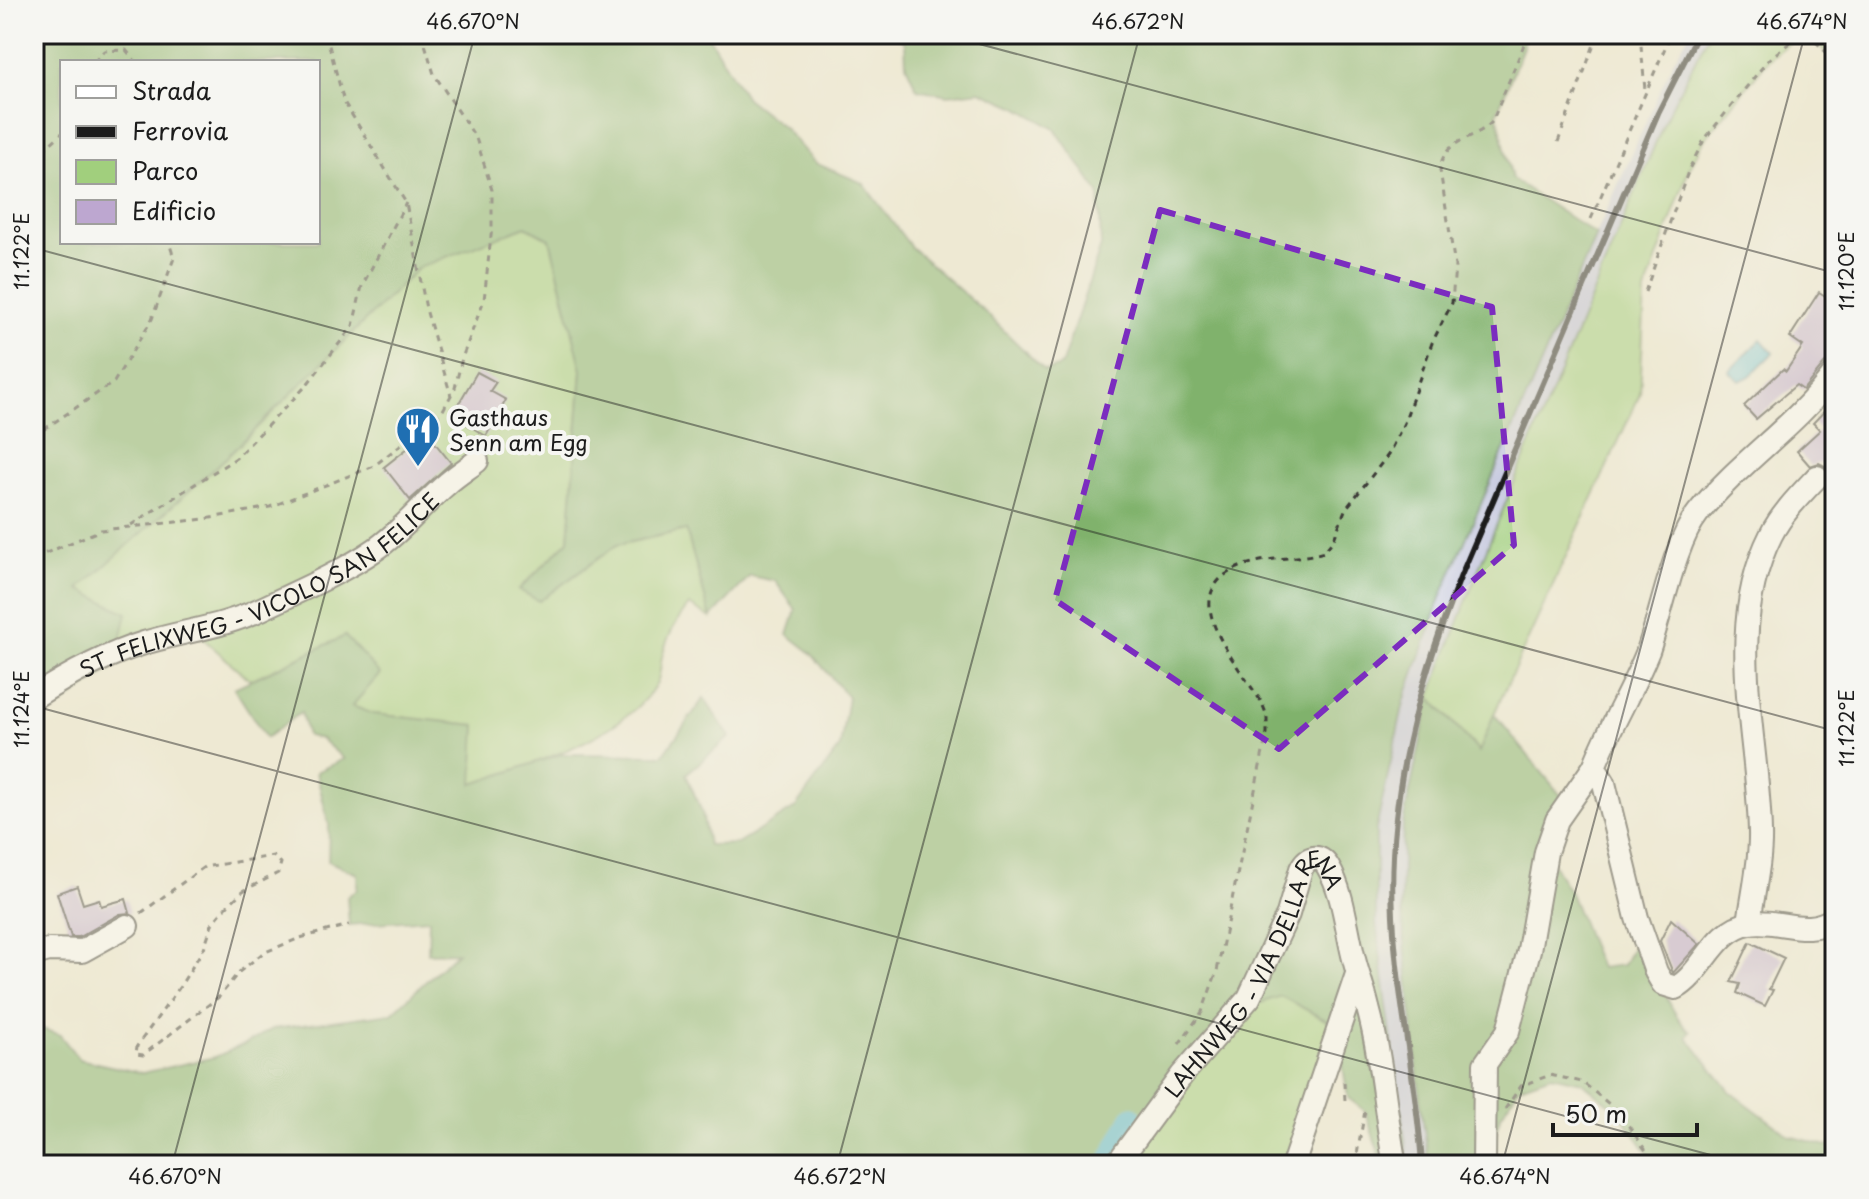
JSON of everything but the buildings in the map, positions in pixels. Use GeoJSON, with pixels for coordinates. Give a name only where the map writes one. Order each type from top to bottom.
{"type":"FeatureCollection","features":[{"type":"Feature","properties":{"kind":"lane"},"geometry":{"type":"LineString","coordinates":[[1484,1165],[1485,1064],[1508,1031],[1529,950],[1546,852],[1557,820],[1594,767],[1647,651],[1685,533],[1697,514],[1820,393],[1835,373]]}},
{"type":"Feature","properties":{"kind":"lane","name":"ST. FELIXWEG - VICOLO SAN FELICE"},"geometry":{"type":"LineString","coordinates":[[34,697],[110,655],[212,627],[259,610],[318,581],[375,550],[451,480],[477,461]]}},
{"type":"Feature","properties":{"kind":"lane"},"geometry":{"type":"LineString","coordinates":[[1749,923],[1760,834],[1747,705],[1748,621],[1756,577],[1771,535],[1792,504],[1817,477]]}},
{"type":"Feature","properties":{"kind":"lane"},"geometry":{"type":"LineString","coordinates":[[1594,767],[1604,783],[1637,918],[1663,984],[1676,988],[1685,983],[1715,945],[1730,932],[1749,923],[1819,927],[1835,918]]}},
{"type":"Feature","properties":{"kind":"lane","name":"LAHNWEG - VIA DELLA RENA"},"geometry":{"type":"LineString","coordinates":[[1116,1165],[1182,1075],[1249,998],[1288,914],[1301,869],[1313,857],[1327,865],[1337,885],[1357,974],[1369,1009],[1395,1165]]}},
{"type":"Feature","properties":{"kind":"lane"},"geometry":{"type":"LineString","coordinates":[[34,954],[49,950],[82,951],[127,926]]}},
{"type":"Feature","properties":{"kind":"lane"},"geometry":{"type":"LineString","coordinates":[[1293,1165],[1357,974]]}},
{"type":"Feature","properties":{"kind":"path"},"geometry":{"type":"LineString","coordinates":[[326,34],[344,102],[406,203],[413,254],[451,396]]}},
{"type":"Feature","properties":{"kind":"path"},"geometry":{"type":"LineString","coordinates":[[34,558],[101,530],[205,519],[270,507],[374,466],[442,412],[451,396],[484,300],[492,227],[492,190],[476,138],[434,74],[422,34]]}},
{"type":"Feature","properties":{"kind":"path"},"geometry":{"type":"LineString","coordinates":[[1178,1046],[1202,1012],[1217,971],[1267,733],[1267,716],[1262,703],[1211,620],[1210,597],[1222,575],[1235,569],[1257,562],[1324,552],[1330,546],[1345,510],[1388,455],[1404,423],[1432,343],[1452,303],[1455,266],[1440,170],[1441,159],[1451,145],[1485,129],[1492,122],[1526,34]]}},
{"type":"Feature","properties":{"kind":"path"},"geometry":{"type":"LineString","coordinates":[[1558,142],[1598,34]]}},
{"type":"Feature","properties":{"kind":"path"},"geometry":{"type":"LineString","coordinates":[[1640,34],[1645,90]]}},
{"type":"Feature","properties":{"kind":"path"},"geometry":{"type":"LineString","coordinates":[[1591,219],[1671,34]]}},
{"type":"Feature","properties":{"kind":"path"},"geometry":{"type":"LineString","coordinates":[[1645,292],[1689,169],[1704,140],[1769,59],[1792,41],[1808,34],[1835,61]]}},
{"type":"Feature","properties":{"kind":"path"},"geometry":{"type":"LineString","coordinates":[[96,60],[104,51],[126,50],[134,60]]}},
{"type":"Feature","properties":{"kind":"path"},"geometry":{"type":"LineString","coordinates":[[34,159],[60,135]]}},
{"type":"Feature","properties":{"kind":"path"},"geometry":{"type":"LineString","coordinates":[[128,527],[236,458],[305,387],[353,326],[362,286],[406,203]]}},
{"type":"Feature","properties":{"kind":"path"},"geometry":{"type":"LineString","coordinates":[[34,436],[114,382],[152,319],[174,258],[170,244]]}},
{"type":"Feature","properties":{"kind":"path"},"geometry":{"type":"LineString","coordinates":[[127,926],[204,867],[273,856],[281,863],[278,873],[243,891],[212,924],[204,948],[192,969],[137,1046],[136,1054],[143,1055],[220,996],[238,973],[263,953],[300,938],[349,925]]}},
{"type":"Feature","properties":{"kind":"path"},"geometry":{"type":"LineString","coordinates":[[1500,1117],[1521,1086],[1550,1075],[1582,1082],[1619,1112],[1656,1165]]}},
{"type":"Feature","properties":{"kind":"path"},"geometry":{"type":"LineString","coordinates":[[1355,1165],[1365,1110],[1369,1124]]}},
{"type":"Feature","properties":{"kind":"highlighted area"},"geometry":{"type":"Polygon","coordinates":[[[1160,210],[1492,307],[1514,545],[1279,749],[1055,600],[1160,210]]]}},
{"type":"Feature","properties":{"kind":"shaded area"},"geometry":{"type":"Polygon","coordinates":[[[1689,34],[1709,34],[1668,113],[1484,555],[1430,697],[1403,824],[1420,1099],[1429,1165],[1408,1165],[1376,923],[1376,829],[1404,702],[1442,595],[1577,277],[1673,61],[1689,34]]]}},
{"type":"Feature","properties":{"kind":"green space"},"geometry":{"type":"Polygon","coordinates":[[[34,34],[707,34],[746,98],[783,127],[815,163],[863,183],[911,247],[1045,371],[1061,366],[1101,246],[1099,193],[1055,129],[1017,107],[980,91],[948,95],[917,89],[906,65],[905,43],[895,34],[1526,34],[1497,113],[1512,179],[1596,235],[1442,595],[1404,702],[1376,829],[1376,923],[1407,1156],[1383,1165],[1365,1111],[1348,1098],[1342,1061],[1334,1040],[1339,1027],[1281,996],[1236,1011],[1117,1165],[34,1165],[34,1026],[60,1035],[79,1059],[142,1073],[215,1057],[272,1029],[392,1013],[457,952],[428,953],[429,919],[349,925],[347,897],[357,889],[357,874],[328,861],[329,825],[316,772],[344,759],[321,739],[307,736],[301,712],[266,738],[234,688],[345,636],[380,674],[352,706],[373,714],[476,725],[473,784],[561,754],[663,755],[704,698],[730,737],[686,774],[702,812],[708,845],[737,844],[795,808],[840,747],[848,697],[810,652],[788,635],[796,610],[775,581],[750,576],[711,618],[686,530],[617,545],[539,601],[519,590],[569,540],[582,370],[550,239],[526,226],[418,268],[227,457],[79,589],[127,613],[115,666],[34,725],[34,34]]]}},
{"type":"Feature","properties":{"kind":"green space"},"geometry":{"type":"Polygon","coordinates":[[[1709,34],[1808,34],[1792,41],[1769,59],[1704,140],[1689,169],[1645,292],[1640,394],[1494,714],[1480,752],[1430,697],[1484,555],[1668,113],[1709,34]]]}},
{"type":"Feature","properties":{"kind":"green space"},"geometry":{"type":"Polygon","coordinates":[[[1808,34],[1835,34],[1835,61],[1808,34]]]}},
{"type":"Feature","properties":{"kind":"green space"},"geometry":{"type":"Polygon","coordinates":[[[525,226],[550,239],[582,370],[569,540],[519,589],[539,601],[617,545],[686,530],[711,618],[689,605],[667,640],[657,683],[642,702],[623,719],[574,747],[472,785],[476,726],[373,714],[352,706],[345,636],[250,680],[190,627],[119,648],[78,589],[227,457],[418,268],[525,226]]]}},
{"type":"Feature","properties":{"kind":"green space"},"geometry":{"type":"Polygon","coordinates":[[[1430,697],[1479,752],[1494,714],[1568,804],[1546,852],[1570,893],[1600,968],[1623,965],[1641,930],[1668,1000],[1691,1031],[1687,1037],[1731,1092],[1790,1136],[1835,1148],[1835,1165],[1656,1165],[1619,1112],[1582,1082],[1551,1075],[1520,1086],[1500,1117],[1486,1165],[1429,1165],[1401,904],[1403,824],[1430,697]]]}},
{"type":"Feature","properties":{"kind":"green space"},"geometry":{"type":"Polygon","coordinates":[[[1281,996],[1339,1027],[1293,1165],[1117,1165],[1236,1011],[1281,996]]]}},
{"type":"Feature","properties":{"kind":"water"},"geometry":{"type":"Polygon","coordinates":[[[1761,339],[1773,353],[1750,376],[1740,381],[1729,371],[1761,339]]]}},
{"type":"Feature","properties":{"kind":"waterway"},"geometry":{"type":"LineString","coordinates":[[1108,1162],[1132,1116]]}},
{"type":"Feature","properties":{"kind":"railway"},"geometry":{"type":"LineString","coordinates":[[1422,1165],[1395,947],[1392,872],[1400,786],[1418,702],[1460,578],[1658,113],[1698,34]]}},
{"type":"Feature","properties":{"kind":"place","name":"Gasthaus Senn am Egg"},"geometry":{"type":"Point","coordinates":[418,468]}}]}
